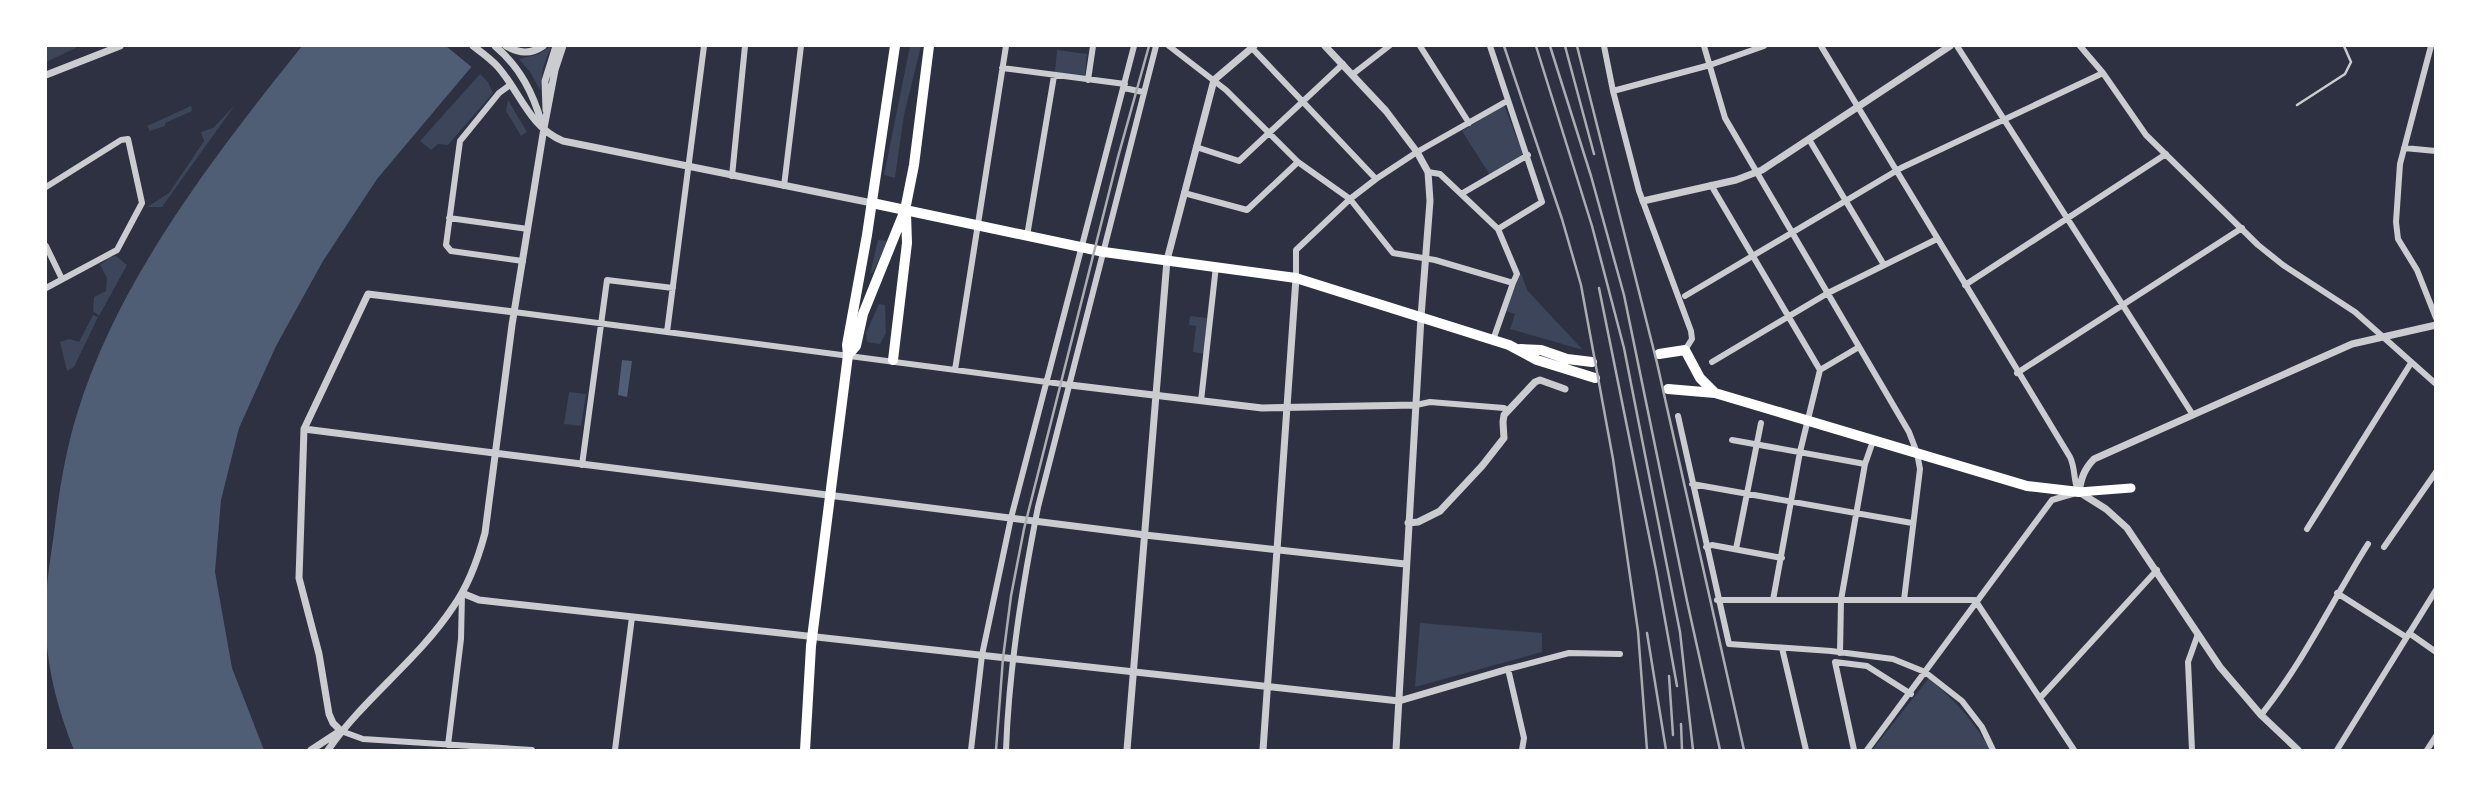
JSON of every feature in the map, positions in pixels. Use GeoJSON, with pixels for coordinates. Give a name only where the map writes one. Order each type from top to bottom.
{"type":"FeatureCollection","features":[{"type":"Feature","properties":{"kind":"main road"},"geometry":{"type":"LineString","coordinates":[[805,751],[813,638],[848,355],[847,345],[872,203],[895,46]]}},
{"type":"Feature","properties":{"kind":"main road"},"geometry":{"type":"LineString","coordinates":[[848,355],[856,346],[863,314],[905,210],[914,165],[929,46]]}},
{"type":"Feature","properties":{"kind":"main road"},"geometry":{"type":"LineString","coordinates":[[872,203],[1104,251],[1296,278],[1520,349],[1541,350],[1567,359],[1592,362]]}},
{"type":"Feature","properties":{"kind":"main road"},"geometry":{"type":"LineString","coordinates":[[893,360],[907,243],[905,210]]}},
{"type":"Feature","properties":{"kind":"main road"},"geometry":{"type":"LineString","coordinates":[[1520,349],[1536,360],[1595,379]]}},
{"type":"Feature","properties":{"kind":"main road"},"geometry":{"type":"LineString","coordinates":[[1659,354],[1685,351],[1700,378],[1715,393]]}},
{"type":"Feature","properties":{"kind":"main road"},"geometry":{"type":"LineString","coordinates":[[1668,389],[1715,393],[2027,486],[2079,492],[2131,488]]}},
{"type":"Feature","properties":{"kind":"street"},"geometry":{"type":"LineString","coordinates":[[46,75],[108,48],[120,46]]}},
{"type":"Feature","properties":{"kind":"street"},"geometry":{"type":"LineString","coordinates":[[473,46],[492,61],[531,115],[552,136],[563,141],[872,203]]}},
{"type":"Feature","properties":{"kind":"street"},"geometry":{"type":"LineString","coordinates":[[500,47],[522,53],[543,46]]}},
{"type":"Feature","properties":{"kind":"street"},"geometry":{"type":"LineString","coordinates":[[546,114],[545,81],[556,46]]}},
{"type":"Feature","properties":{"kind":"street"},"geometry":{"type":"LineString","coordinates":[[328,751],[341,731],[441,624],[462,593],[474,566],[485,533],[514,312],[546,114],[555,70],[564,46]]}},
{"type":"Feature","properties":{"kind":"street"},"geometry":{"type":"LineString","coordinates":[[667,332],[704,46]]}},
{"type":"Feature","properties":{"kind":"street"},"geometry":{"type":"LineString","coordinates":[[732,176],[745,46]]}},
{"type":"Feature","properties":{"kind":"street"},"geometry":{"type":"LineString","coordinates":[[784,186],[801,46]]}},
{"type":"Feature","properties":{"kind":"street"},"geometry":{"type":"LineString","coordinates":[[955,370],[1006,46]]}},
{"type":"Feature","properties":{"kind":"street"},"geometry":{"type":"LineString","coordinates":[[1088,80],[1093,46]]}},
{"type":"Feature","properties":{"kind":"street"},"geometry":{"type":"LineString","coordinates":[[971,751],[982,655],[1011,519],[1134,46]]}},
{"type":"Feature","properties":{"kind":"street"},"geometry":{"type":"LineString","coordinates":[[1006,751],[1013,658],[1035,522],[1156,46]]}},
{"type":"Feature","properties":{"kind":"street"},"geometry":{"type":"LineString","coordinates":[[1169,46],[1214,80],[1298,162],[1350,199],[1394,253],[1427,258],[1513,283]]}},
{"type":"Feature","properties":{"kind":"street"},"geometry":{"type":"LineString","coordinates":[[1127,751],[1167,260],[1214,80],[1252,46],[1376,179]]}},
{"type":"Feature","properties":{"kind":"street"},"geometry":{"type":"LineString","coordinates":[[1325,46],[1385,111],[1417,152],[1428,172],[1430,201],[1427,258],[1405,564],[1396,751]]}},
{"type":"Feature","properties":{"kind":"street"},"geometry":{"type":"LineString","coordinates":[[1420,46],[1469,123]]}},
{"type":"Feature","properties":{"kind":"street"},"geometry":{"type":"LineString","coordinates":[[1490,46],[1542,202],[1498,229]]}},
{"type":"Feature","properties":{"kind":"street"},"geometry":{"type":"LineString","coordinates":[[1604,46],[1613,91],[1643,201],[1691,331],[1692,339],[1685,351]]}},
{"type":"Feature","properties":{"kind":"street"},"geometry":{"type":"LineString","coordinates":[[1704,46],[1725,118],[1909,432],[1917,453],[1920,469],[1904,600]]}},
{"type":"Feature","properties":{"kind":"street"},"geometry":{"type":"LineString","coordinates":[[1613,91],[1710,65],[1764,46]]}},
{"type":"Feature","properties":{"kind":"street"},"geometry":{"type":"LineString","coordinates":[[1821,46],[2070,457],[2075,467],[2076,488],[2127,528],[2220,667],[2261,715],[2298,751]]}},
{"type":"Feature","properties":{"kind":"street"},"geometry":{"type":"LineString","coordinates":[[1643,201],[1757,173],[1810,141],[1950,46]]}},
{"type":"Feature","properties":{"kind":"street"},"geometry":{"type":"LineString","coordinates":[[1957,46],[2193,415]]}},
{"type":"Feature","properties":{"kind":"street"},"geometry":{"type":"LineString","coordinates":[[2080,46],[2104,73],[2146,135],[2242,228],[2283,265],[2356,312],[2435,384]]}},
{"type":"Feature","properties":{"kind":"street"},"geometry":{"type":"LineString","coordinates":[[2431,46],[2400,164],[2396,222],[2398,239],[2417,270],[2435,318]]}},
{"type":"Feature","properties":{"kind":"street"},"geometry":{"type":"LineString","coordinates":[[500,47],[533,96],[544,128]]}},
{"type":"Feature","properties":{"kind":"street"},"geometry":{"type":"LineString","coordinates":[[1353,74],[1384,47]]}},
{"type":"Feature","properties":{"kind":"street"},"geometry":{"type":"LineString","coordinates":[[1196,147],[1239,161],[1343,64]]}},
{"type":"Feature","properties":{"kind":"street"},"geometry":{"type":"LineString","coordinates":[[1002,68],[1124,86],[1143,92]]}},
{"type":"Feature","properties":{"kind":"street"},"geometry":{"type":"LineString","coordinates":[[1685,296],[1896,170],[2104,73]]}},
{"type":"Feature","properties":{"kind":"street"},"geometry":{"type":"LineString","coordinates":[[1027,236],[1054,76]]}},
{"type":"Feature","properties":{"kind":"street"},"geometry":{"type":"LineString","coordinates":[[510,85],[499,93],[460,141],[446,245],[451,251],[523,261]]}},
{"type":"Feature","properties":{"kind":"street"},"geometry":{"type":"LineString","coordinates":[[1263,751],[1296,250],[1350,199],[1376,179],[1417,152],[1507,101]]}},
{"type":"Feature","properties":{"kind":"street"},"geometry":{"type":"LineString","coordinates":[[46,187],[121,140],[128,139],[141,207],[117,250],[46,288]]}},
{"type":"Feature","properties":{"kind":"street"},"geometry":{"type":"LineString","coordinates":[[1810,141],[1884,265]]}},
{"type":"Feature","properties":{"kind":"street"},"geometry":{"type":"LineString","coordinates":[[2404,148],[2435,151]]}},
{"type":"Feature","properties":{"kind":"street"},"geometry":{"type":"LineString","coordinates":[[1965,285],[2166,153]]}},
{"type":"Feature","properties":{"kind":"street"},"geometry":{"type":"LineString","coordinates":[[1461,194],[1528,155]]}},
{"type":"Feature","properties":{"kind":"street"},"geometry":{"type":"LineString","coordinates":[[1184,193],[1247,210],[1298,162]]}},
{"type":"Feature","properties":{"kind":"street"},"geometry":{"type":"LineString","coordinates":[[1428,172],[1440,174],[1498,229],[1517,274],[1493,340]]}},
{"type":"Feature","properties":{"kind":"street"},"geometry":{"type":"LineString","coordinates":[[1712,185],[1819,370],[1800,452],[1773,600]]}},
{"type":"Feature","properties":{"kind":"street"},"geometry":{"type":"LineString","coordinates":[[449,218],[528,229]]}},
{"type":"Feature","properties":{"kind":"street"},"geometry":{"type":"LineString","coordinates":[[2017,373],[2242,228]]}},
{"type":"Feature","properties":{"kind":"street"},"geometry":{"type":"LineString","coordinates":[[1712,362],[1828,293],[1937,239]]}},
{"type":"Feature","properties":{"kind":"street"},"geometry":{"type":"LineString","coordinates":[[46,246],[62,279]]}},
{"type":"Feature","properties":{"kind":"street"},"geometry":{"type":"LineString","coordinates":[[1201,401],[1216,266]]}},
{"type":"Feature","properties":{"kind":"street"},"geometry":{"type":"LineString","coordinates":[[582,465],[607,280],[673,288]]}},
{"type":"Feature","properties":{"kind":"street"},"geometry":{"type":"LineString","coordinates":[[532,751],[363,739],[341,731],[329,714],[319,654],[299,578],[304,429],[368,295],[1262,408],[1416,405],[1430,402],[1504,408],[1508,411]]}},
{"type":"Feature","properties":{"kind":"street"},"geometry":{"type":"LineString","coordinates":[[2079,492],[2086,467],[2094,459],[2352,344],[2435,325]]}},
{"type":"Feature","properties":{"kind":"street"},"geometry":{"type":"LineString","coordinates":[[1819,370],[1859,347]]}},
{"type":"Feature","properties":{"kind":"street"},"geometry":{"type":"LineString","coordinates":[[2307,529],[2411,363]]}},
{"type":"Feature","properties":{"kind":"street"},"geometry":{"type":"LineString","coordinates":[[1408,523],[1418,522],[1440,511],[1474,475],[1504,438],[1503,418],[1538,381],[1565,389]]}},
{"type":"Feature","properties":{"kind":"street"},"geometry":{"type":"LineString","coordinates":[[1678,416],[1729,645],[1892,659],[1925,672],[1962,701],[1982,726],[1993,751]]}},
{"type":"Feature","properties":{"kind":"street"},"geometry":{"type":"LineString","coordinates":[[1736,549],[1761,423]]}},
{"type":"Feature","properties":{"kind":"street"},"geometry":{"type":"LineString","coordinates":[[304,429],[1035,522],[1405,564]]}},
{"type":"Feature","properties":{"kind":"street"},"geometry":{"type":"LineString","coordinates":[[1732,440],[1865,464]]}},
{"type":"Feature","properties":{"kind":"street"},"geometry":{"type":"LineString","coordinates":[[1840,653],[1840,600],[1865,464],[1873,441]]}},
{"type":"Feature","properties":{"kind":"street"},"geometry":{"type":"LineString","coordinates":[[2384,547],[2435,472]]}},
{"type":"Feature","properties":{"kind":"street"},"geometry":{"type":"LineString","coordinates":[[1692,484],[1912,523]]}},
{"type":"Feature","properties":{"kind":"street"},"geometry":{"type":"LineString","coordinates":[[1867,751],[2052,500],[2079,492]]}},
{"type":"Feature","properties":{"kind":"street"},"geometry":{"type":"LineString","coordinates":[[2261,715],[2304,652],[2368,544]]}},
{"type":"Feature","properties":{"kind":"street"},"geometry":{"type":"LineString","coordinates":[[1706,547],[1736,549],[1782,558]]}},
{"type":"Feature","properties":{"kind":"street"},"geometry":{"type":"LineString","coordinates":[[2040,698],[2157,570]]}},
{"type":"Feature","properties":{"kind":"street"},"geometry":{"type":"LineString","coordinates":[[2337,751],[2435,590]]}},
{"type":"Feature","properties":{"kind":"street"},"geometry":{"type":"LineString","coordinates":[[462,593],[480,600],[1399,701],[1569,653],[1619,654]]}},
{"type":"Feature","properties":{"kind":"street"},"geometry":{"type":"LineString","coordinates":[[448,745],[461,639],[462,593]]}},
{"type":"Feature","properties":{"kind":"street"},"geometry":{"type":"LineString","coordinates":[[2337,593],[2435,652]]}},
{"type":"Feature","properties":{"kind":"street"},"geometry":{"type":"LineString","coordinates":[[1717,600],[1975,600],[2072,750]]}},
{"type":"Feature","properties":{"kind":"street"},"geometry":{"type":"LineString","coordinates":[[615,751],[632,617]]}},
{"type":"Feature","properties":{"kind":"street"},"geometry":{"type":"LineString","coordinates":[[2192,751],[2188,662],[2198,634]]}},
{"type":"Feature","properties":{"kind":"street"},"geometry":{"type":"LineString","coordinates":[[1782,648],[1806,751]]}},
{"type":"Feature","properties":{"kind":"street"},"geometry":{"type":"LineString","coordinates":[[1854,751],[1835,662],[1867,666],[1911,694]]}},
{"type":"Feature","properties":{"kind":"street"},"geometry":{"type":"LineString","coordinates":[[1508,669],[1524,738],[1522,751]]}},
{"type":"Feature","properties":{"kind":"street"},"geometry":{"type":"LineString","coordinates":[[311,751],[341,731]]}},
{"type":"Feature","properties":{"kind":"street"},"geometry":{"type":"LineString","coordinates":[[2427,751],[2435,736]]}},
{"type":"Feature","properties":{"kind":"lane"},"geometry":{"type":"LineString","coordinates":[[2297,105],[2345,74],[2351,62],[2344,46]]}},
{"type":"Feature","properties":{"kind":"shaded area"},"geometry":{"type":"Polygon","coordinates":[[[46,46],[76,46],[76,48],[46,62],[46,46]]]}},
{"type":"Feature","properties":{"kind":"shaded area"},"geometry":{"type":"Polygon","coordinates":[[[302,46],[489,46],[377,179],[323,261],[276,346],[239,428],[221,500],[215,572],[232,668],[264,750],[74,750],[52,677],[46,621],[47,584],[58,503],[77,414],[117,315],[143,267],[203,175],[302,46]]]}},
{"type":"Feature","properties":{"kind":"shaded area"},"geometry":{"type":"Polygon","coordinates":[[[551,46],[543,68],[540,90],[519,59],[539,54],[551,46]]]}},
{"type":"Feature","properties":{"kind":"shaded area"},"geometry":{"type":"Polygon","coordinates":[[[910,46],[921,46],[904,115],[895,178],[884,175],[910,46]]]}},
{"type":"Feature","properties":{"kind":"shaded area"},"geometry":{"type":"Polygon","coordinates":[[[1057,50],[1087,54],[1085,75],[1055,72],[1057,50]]]}},
{"type":"Feature","properties":{"kind":"shaded area"},"geometry":{"type":"Polygon","coordinates":[[[480,74],[493,93],[448,145],[438,144],[431,150],[420,141],[480,74]]]}},
{"type":"Feature","properties":{"kind":"shaded area"},"geometry":{"type":"Polygon","coordinates":[[[508,100],[527,132],[521,136],[506,111],[508,100]]]}},
{"type":"Feature","properties":{"kind":"shaded area"},"geometry":{"type":"Polygon","coordinates":[[[235,105],[162,207],[147,207],[169,193],[204,141],[201,132],[213,128],[235,105]]]}},
{"type":"Feature","properties":{"kind":"shaded area"},"geometry":{"type":"Polygon","coordinates":[[[1504,105],[1523,154],[1490,175],[1462,131],[1504,105]]]}},
{"type":"Feature","properties":{"kind":"shaded area"},"geometry":{"type":"Polygon","coordinates":[[[191,106],[192,111],[165,123],[165,126],[150,131],[147,126],[191,106]]]}},
{"type":"Feature","properties":{"kind":"shaded area"},"geometry":{"type":"Polygon","coordinates":[[[878,240],[888,241],[870,274],[878,240]]]}},
{"type":"Feature","properties":{"kind":"shaded area"},"geometry":{"type":"Polygon","coordinates":[[[116,256],[127,265],[99,316],[93,311],[94,297],[106,291],[107,278],[100,265],[116,256]]]}},
{"type":"Feature","properties":{"kind":"shaded area"},"geometry":{"type":"Polygon","coordinates":[[[1521,273],[1527,290],[1583,350],[1510,329],[1515,314],[1506,311],[1521,273]]]}},
{"type":"Feature","properties":{"kind":"shaded area"},"geometry":{"type":"Polygon","coordinates":[[[879,304],[885,305],[886,333],[880,344],[867,342],[866,333],[879,304]]]}},
{"type":"Feature","properties":{"kind":"shaded area"},"geometry":{"type":"Polygon","coordinates":[[[93,315],[98,317],[74,367],[67,371],[60,342],[69,339],[79,342],[93,315]]]}},
{"type":"Feature","properties":{"kind":"shaded area"},"geometry":{"type":"Polygon","coordinates":[[[1190,316],[1207,318],[1204,354],[1193,352],[1196,326],[1189,325],[1190,316]]]}},
{"type":"Feature","properties":{"kind":"shaded area"},"geometry":{"type":"Polygon","coordinates":[[[622,360],[632,361],[627,397],[618,395],[622,360]]]}},
{"type":"Feature","properties":{"kind":"shaded area"},"geometry":{"type":"Polygon","coordinates":[[[569,392],[586,394],[581,426],[564,424],[569,392]]]}},
{"type":"Feature","properties":{"kind":"shaded area"},"geometry":{"type":"Polygon","coordinates":[[[1420,623],[1542,633],[1542,652],[1415,687],[1420,623]]]}},
{"type":"Feature","properties":{"kind":"shaded area"},"geometry":{"type":"Polygon","coordinates":[[[1929,678],[1963,711],[1990,750],[1872,750],[1929,678]]]}},
{"type":"Feature","properties":{"kind":"pier"},"geometry":{"type":"Polygon","coordinates":[[[446,46],[492,46],[474,69],[446,46]]]}},
{"type":"Feature","properties":{"kind":"railway"},"geometry":{"type":"LineString","coordinates":[[996,750],[1003,658],[1024,529],[1118,157],[1149,46]]}},
{"type":"Feature","properties":{"kind":"railway"},"geometry":{"type":"LineString","coordinates":[[1504,46],[1562,219],[1581,285],[1613,459],[1638,631],[1647,750]]}},
{"type":"Feature","properties":{"kind":"railway"},"geometry":{"type":"LineString","coordinates":[[1536,46],[1592,226],[1624,348],[1680,632],[1693,750]]}},
{"type":"Feature","properties":{"kind":"railway"},"geometry":{"type":"LineString","coordinates":[[1550,46],[1591,176],[1624,295],[1720,750]]}},
{"type":"Feature","properties":{"kind":"railway"},"geometry":{"type":"LineString","coordinates":[[1565,46],[1594,154]]}},
{"type":"Feature","properties":{"kind":"railway"},"geometry":{"type":"LineString","coordinates":[[1577,46],[1657,363],[1744,750]]}},
{"type":"Feature","properties":{"kind":"railway"},"geometry":{"type":"LineString","coordinates":[[1599,288],[1677,686]]}},
{"type":"Feature","properties":{"kind":"railway"},"geometry":{"type":"LineString","coordinates":[[1647,633],[1666,750]]}},
{"type":"Feature","properties":{"kind":"railway"},"geometry":{"type":"LineString","coordinates":[[1669,676],[1673,735]]}},
{"type":"Feature","properties":{"kind":"railway"},"geometry":{"type":"LineString","coordinates":[[1681,724],[1682,750]]}}]}
